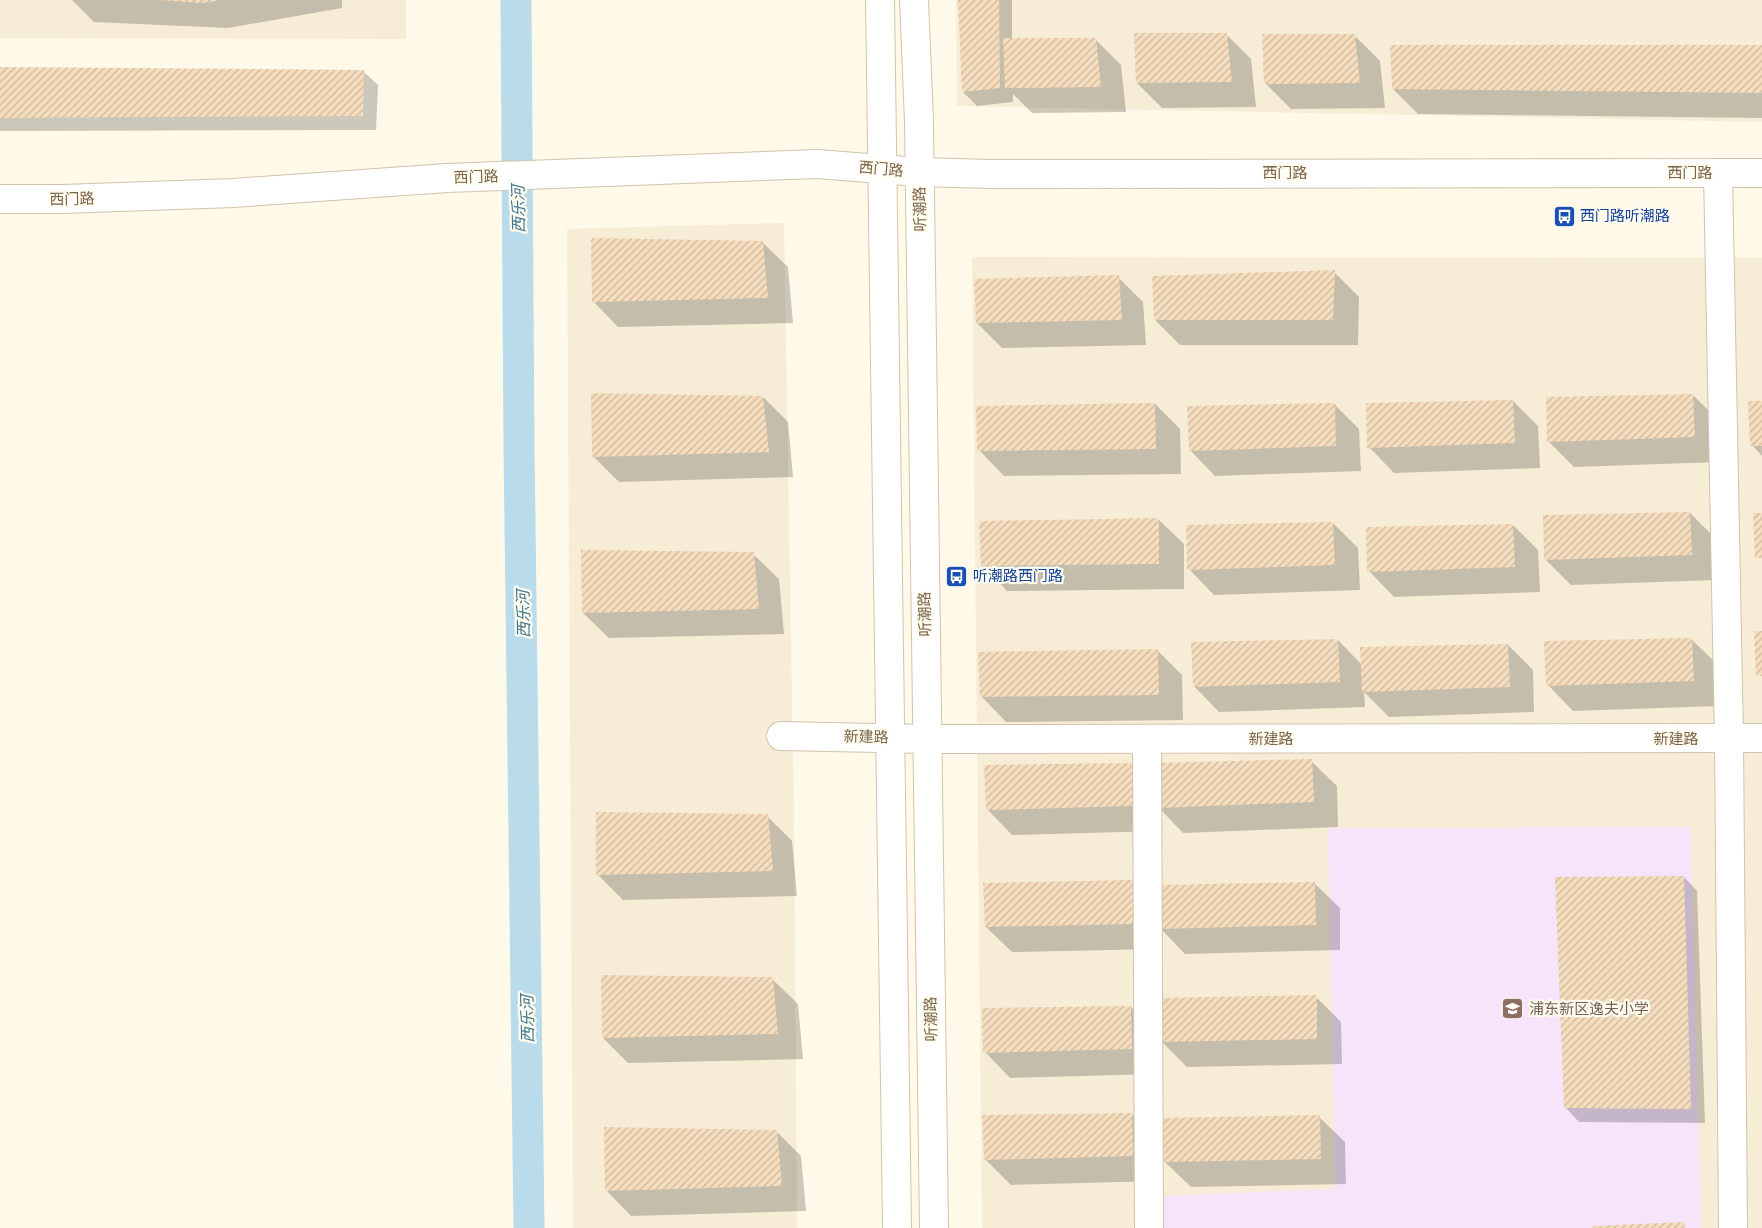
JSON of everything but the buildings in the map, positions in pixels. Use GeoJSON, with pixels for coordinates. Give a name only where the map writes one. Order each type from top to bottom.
{"type":"FeatureCollection","features":[{"type":"Feature","properties":{"kind":"street"},"geometry":{"type":"LineString","coordinates":[[880,0],[896,1228]]}},
{"type":"Feature","properties":{"kind":"street","name":"听潮路"},"geometry":{"type":"LineString","coordinates":[[914,0],[919,172],[934,1228]]}},
{"type":"Feature","properties":{"kind":"street","name":"西门路"},"geometry":{"type":"LineString","coordinates":[[0,199],[63,200],[233,194],[447,178],[817,164],[919,172],[992,174],[1762,173]]}},
{"type":"Feature","properties":{"kind":"street"},"geometry":{"type":"LineString","coordinates":[[1718,173],[1729,739],[1733,1228]]}},
{"type":"Feature","properties":{"kind":"street","name":"新建路"},"geometry":{"type":"LineString","coordinates":[[781,736],[927,739],[1762,738]]}},
{"type":"Feature","properties":{"kind":"street"},"geometry":{"type":"LineString","coordinates":[[1147,739],[1150,1228]]}},
{"type":"Feature","properties":{"kind":"shaded area"},"geometry":{"type":"Polygon","coordinates":[[[0,0],[406,0],[406,39],[0,38],[0,0]]]}},
{"type":"Feature","properties":{"kind":"shaded area"},"geometry":{"type":"Polygon","coordinates":[[[956,0],[1762,0],[1762,122],[957,106],[956,0]]]}},
{"type":"Feature","properties":{"kind":"shaded area"},"geometry":{"type":"Polygon","coordinates":[[[784,223],[794,824],[797,1228],[573,1228],[567,229],[784,223]]]}},
{"type":"Feature","properties":{"kind":"shaded area"},"geometry":{"type":"Polygon","coordinates":[[[972,257],[1762,258],[1762,1228],[982,1228],[972,257]]]}},
{"type":"Feature","properties":{"kind":"shaded area","name":"浦东新区逸夫小学"},"geometry":{"type":"Polygon","coordinates":[[[1691,827],[1701,1228],[1162,1228],[1161,1196],[1335,1189],[1328,828],[1691,827]]]}},
{"type":"Feature","properties":{"kind":"waterway","name":"西乐河"},"geometry":{"type":"LineString","coordinates":[[516,0],[519,446],[529,1228]]}},
{"type":"Feature","properties":{"kind":"place","name":"西门路听潮路"},"geometry":{"type":"Point","coordinates":[1564,216]}},
{"type":"Feature","properties":{"kind":"place","name":"听潮路西门路"},"geometry":{"type":"Point","coordinates":[957,576]}},
{"type":"Feature","properties":{"kind":"place","name":"浦东新区逸夫小学"},"geometry":{"type":"Point","coordinates":[1513,1009]}}]}
